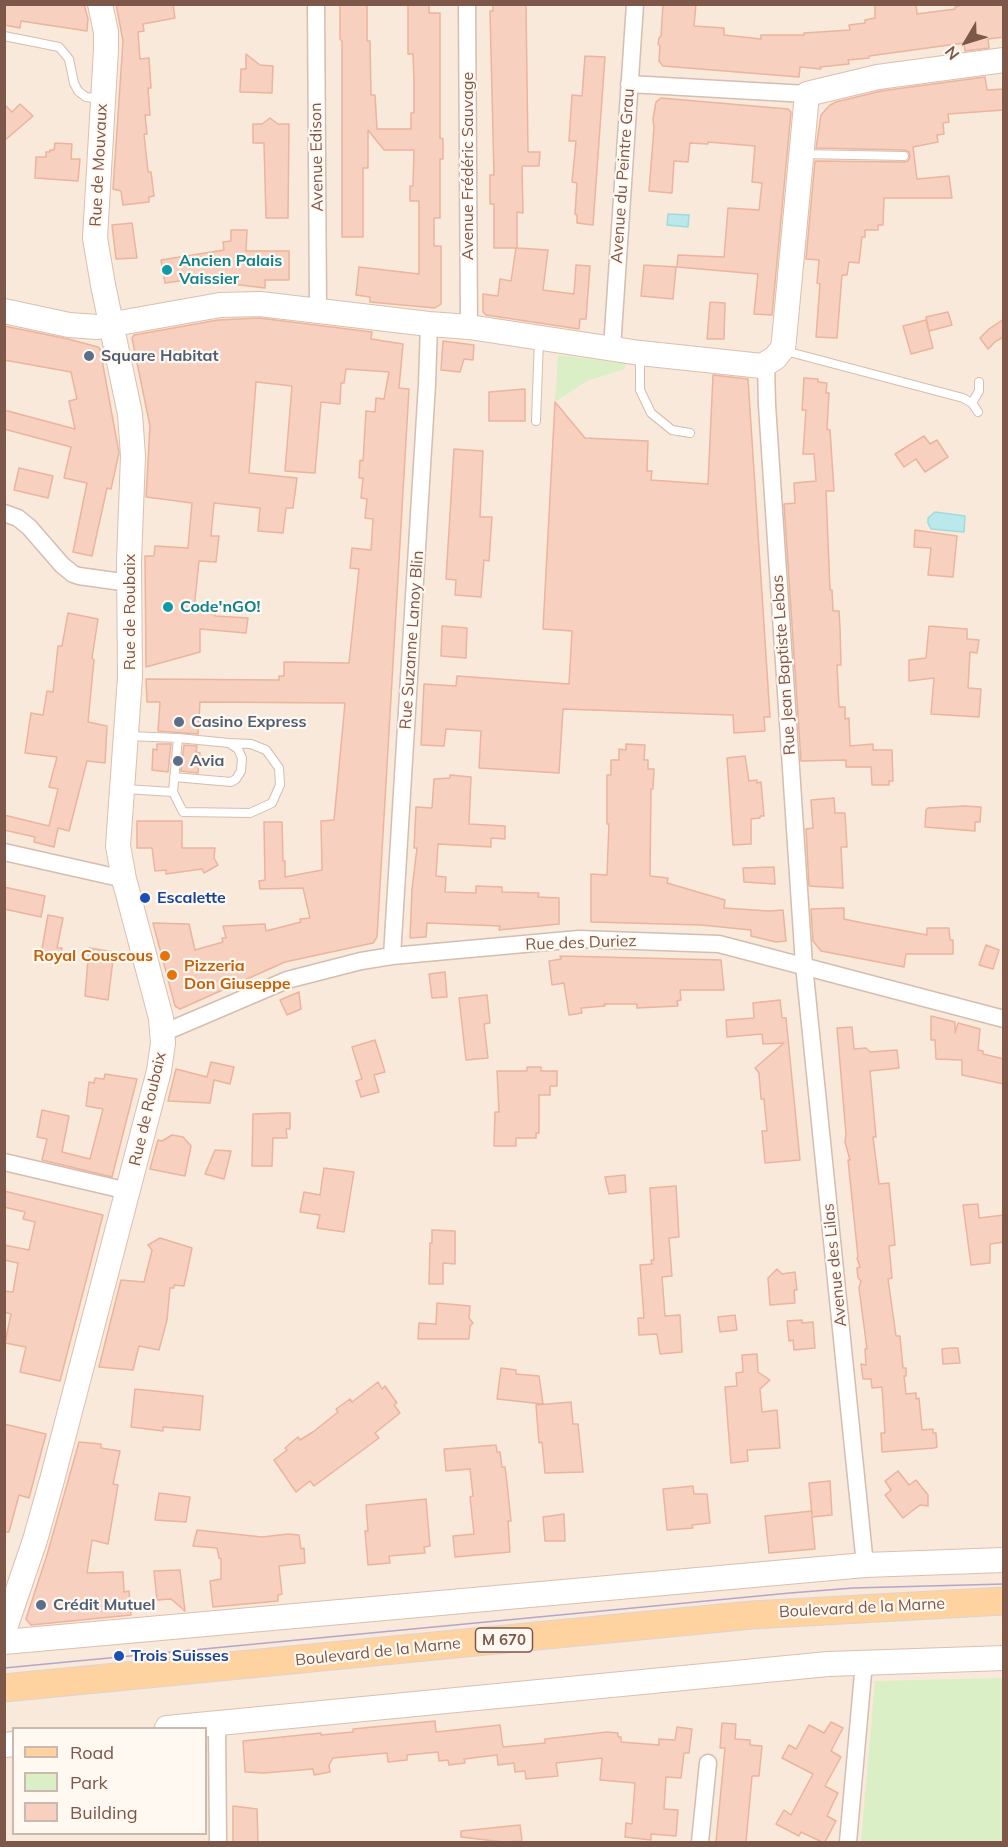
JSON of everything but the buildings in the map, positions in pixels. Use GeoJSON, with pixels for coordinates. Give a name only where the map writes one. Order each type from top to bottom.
{"type":"FeatureCollection","features":[{"type":"Feature","properties":{"kind":"main road","name":"Rue de Mouvaux"},"geometry":{"type":"LineString","coordinates":[[100,4],[106,32],[95,238],[111,325]]}},
{"type":"Feature","properties":{"kind":"main road"},"geometry":{"type":"LineString","coordinates":[[4,311],[69,325],[97,327],[220,305],[248,303],[469,327],[640,353],[756,366],[766,365],[783,348],[807,94],[878,77],[1004,60]]}},
{"type":"Feature","properties":{"kind":"main road","name":"Rue de Roubaix"},"geometry":{"type":"LineString","coordinates":[[4,1631],[28,1562],[52,1480],[161,1062],[163,1033],[161,1018],[124,879],[118,846],[130,649],[129,584],[133,434],[111,325]]}},
{"type":"Feature","properties":{"kind":"main road"},"geometry":{"type":"LineString","coordinates":[[4,1642],[865,1564],[1004,1560]]}},
{"type":"Feature","properties":{"kind":"main road","name":"Boulevard de la Marne"},"geometry":{"type":"LineString","coordinates":[[4,1688],[752,1615],[1004,1601]]}},
{"type":"Feature","properties":{"kind":"main road","name":"Boulevard de la Marne"},"geometry":{"type":"LineString","coordinates":[[4,1704],[748,1632],[912,1621],[1004,1618]]}},
{"type":"Feature","properties":{"kind":"main road"},"geometry":{"type":"LineString","coordinates":[[180,1727],[864,1662],[1004,1658]]}},
{"type":"Feature","properties":{"kind":"street","name":"Avenue Edison"},"geometry":{"type":"LineString","coordinates":[[316,4],[318,310]]}},
{"type":"Feature","properties":{"kind":"street","name":"Avenue Frédéric Sauvage"},"geometry":{"type":"LineString","coordinates":[[467,4],[469,327]]}},
{"type":"Feature","properties":{"kind":"street","name":"Avenue du Peintre Grau"},"geometry":{"type":"LineString","coordinates":[[612,348],[635,4]]}},
{"type":"Feature","properties":{"kind":"street"},"geometry":{"type":"LineString","coordinates":[[629,84],[807,94]]}},
{"type":"Feature","properties":{"kind":"street","name":"Rue Suzanne Lanoy Blin"},"geometry":{"type":"LineString","coordinates":[[392,956],[428,384],[429,324]]}},
{"type":"Feature","properties":{"kind":"street","name":"Rue Jean Baptiste Lebas"},"geometry":{"type":"LineString","coordinates":[[766,365],[804,965]]}},
{"type":"Feature","properties":{"kind":"street"},"geometry":{"type":"LineString","coordinates":[[4,513],[18,518],[29,527],[62,565],[73,574],[129,584]]}},
{"type":"Feature","properties":{"kind":"street"},"geometry":{"type":"LineString","coordinates":[[4,852],[124,879]]}},
{"type":"Feature","properties":{"kind":"street","name":"Rue des Duriez"},"geometry":{"type":"LineString","coordinates":[[163,1033],[299,976],[392,956],[552,941],[617,940],[718,944],[1004,1019]]}},
{"type":"Feature","properties":{"kind":"street","name":"Avenue des Lilas"},"geometry":{"type":"LineString","coordinates":[[804,965],[865,1564]]}},
{"type":"Feature","properties":{"kind":"street"},"geometry":{"type":"LineString","coordinates":[[4,1162],[128,1191]]}},
{"type":"Feature","properties":{"kind":"street"},"geometry":{"type":"LineString","coordinates":[[848,1842],[864,1662]]}},
{"type":"Feature","properties":{"kind":"street"},"geometry":{"type":"LineString","coordinates":[[217,1724],[218,1842]]}},
{"type":"Feature","properties":{"kind":"street"},"geometry":{"type":"LineString","coordinates":[[700,1842],[708,1762]]}},
{"type":"Feature","properties":{"kind":"lane"},"geometry":{"type":"LineString","coordinates":[[4,36],[59,47],[69,59],[78,91],[86,97],[102,99]]}},
{"type":"Feature","properties":{"kind":"lane"},"geometry":{"type":"LineString","coordinates":[[802,153],[904,156]]}},
{"type":"Feature","properties":{"kind":"lane"},"geometry":{"type":"LineString","coordinates":[[536,421],[539,338]]}},
{"type":"Feature","properties":{"kind":"lane"},"geometry":{"type":"LineString","coordinates":[[783,348],[793,353],[963,398],[972,403],[978,412]]}},
{"type":"Feature","properties":{"kind":"lane"},"geometry":{"type":"LineString","coordinates":[[640,353],[640,390],[651,413],[672,430],[690,433]]}},
{"type":"Feature","properties":{"kind":"lane"},"geometry":{"type":"LineString","coordinates":[[972,403],[979,391],[979,382]]}},
{"type":"Feature","properties":{"kind":"lane"},"geometry":{"type":"LineString","coordinates":[[126,736],[178,738],[251,744],[266,750],[279,768],[280,785],[272,803],[250,813],[183,812],[173,792],[178,738]]}},
{"type":"Feature","properties":{"kind":"lane"},"geometry":{"type":"LineString","coordinates":[[174,777],[231,782],[236,779],[241,771],[242,758],[238,748],[229,743]]}},
{"type":"Feature","properties":{"kind":"lane"},"geometry":{"type":"LineString","coordinates":[[122,789],[173,792]]}},
{"type":"Feature","properties":{"kind":"shaded area"},"geometry":{"type":"Polygon","coordinates":[[[5,5],[1003,5],[1003,1842],[5,1842],[5,5]]]}},
{"type":"Feature","properties":{"kind":"green space"},"geometry":{"type":"Polygon","coordinates":[[[558,355],[626,364],[624,369],[587,381],[555,402],[558,355]]]}},
{"type":"Feature","properties":{"kind":"green space"},"geometry":{"type":"Polygon","coordinates":[[[1003,1678],[1003,1842],[861,1842],[875,1681],[1003,1678]]]}},
{"type":"Feature","properties":{"kind":"water"},"geometry":{"type":"Polygon","coordinates":[[[668,214],[689,215],[688,227],[667,225],[668,214]]]}},
{"type":"Feature","properties":{"kind":"water"},"geometry":{"type":"Polygon","coordinates":[[[935,512],[965,516],[964,532],[931,529],[928,518],[935,512]]]}},
{"type":"Feature","properties":{"kind":"tram line"},"geometry":{"type":"LineString","coordinates":[[4,1668],[790,1593],[853,1588],[1004,1584]]}},
{"type":"Feature","properties":{"kind":"place","name":"Ancien Palais Vaissier"},"geometry":{"type":"Point","coordinates":[167,270]}},
{"type":"Feature","properties":{"kind":"place","name":"Square Habitat"},"geometry":{"type":"Point","coordinates":[89,356]}},
{"type":"Feature","properties":{"kind":"place","name":"Code'nGO!"},"geometry":{"type":"Point","coordinates":[168,607]}},
{"type":"Feature","properties":{"kind":"place","name":"Casino Express"},"geometry":{"type":"Point","coordinates":[179,722]}},
{"type":"Feature","properties":{"kind":"place","name":"Avia"},"geometry":{"type":"Point","coordinates":[178,761]}},
{"type":"Feature","properties":{"kind":"place","name":"Escalette"},"geometry":{"type":"Point","coordinates":[145,898]}},
{"type":"Feature","properties":{"kind":"place","name":"Royal Couscous"},"geometry":{"type":"Point","coordinates":[165,956]}},
{"type":"Feature","properties":{"kind":"place","name":"Pizzeria Don Giuseppe"},"geometry":{"type":"Point","coordinates":[172,975]}},
{"type":"Feature","properties":{"kind":"place","name":"Crédit Mutuel"},"geometry":{"type":"Point","coordinates":[41,1605]}},
{"type":"Feature","properties":{"kind":"place","name":"Trois Suisses"},"geometry":{"type":"Point","coordinates":[119,1656]}}]}
